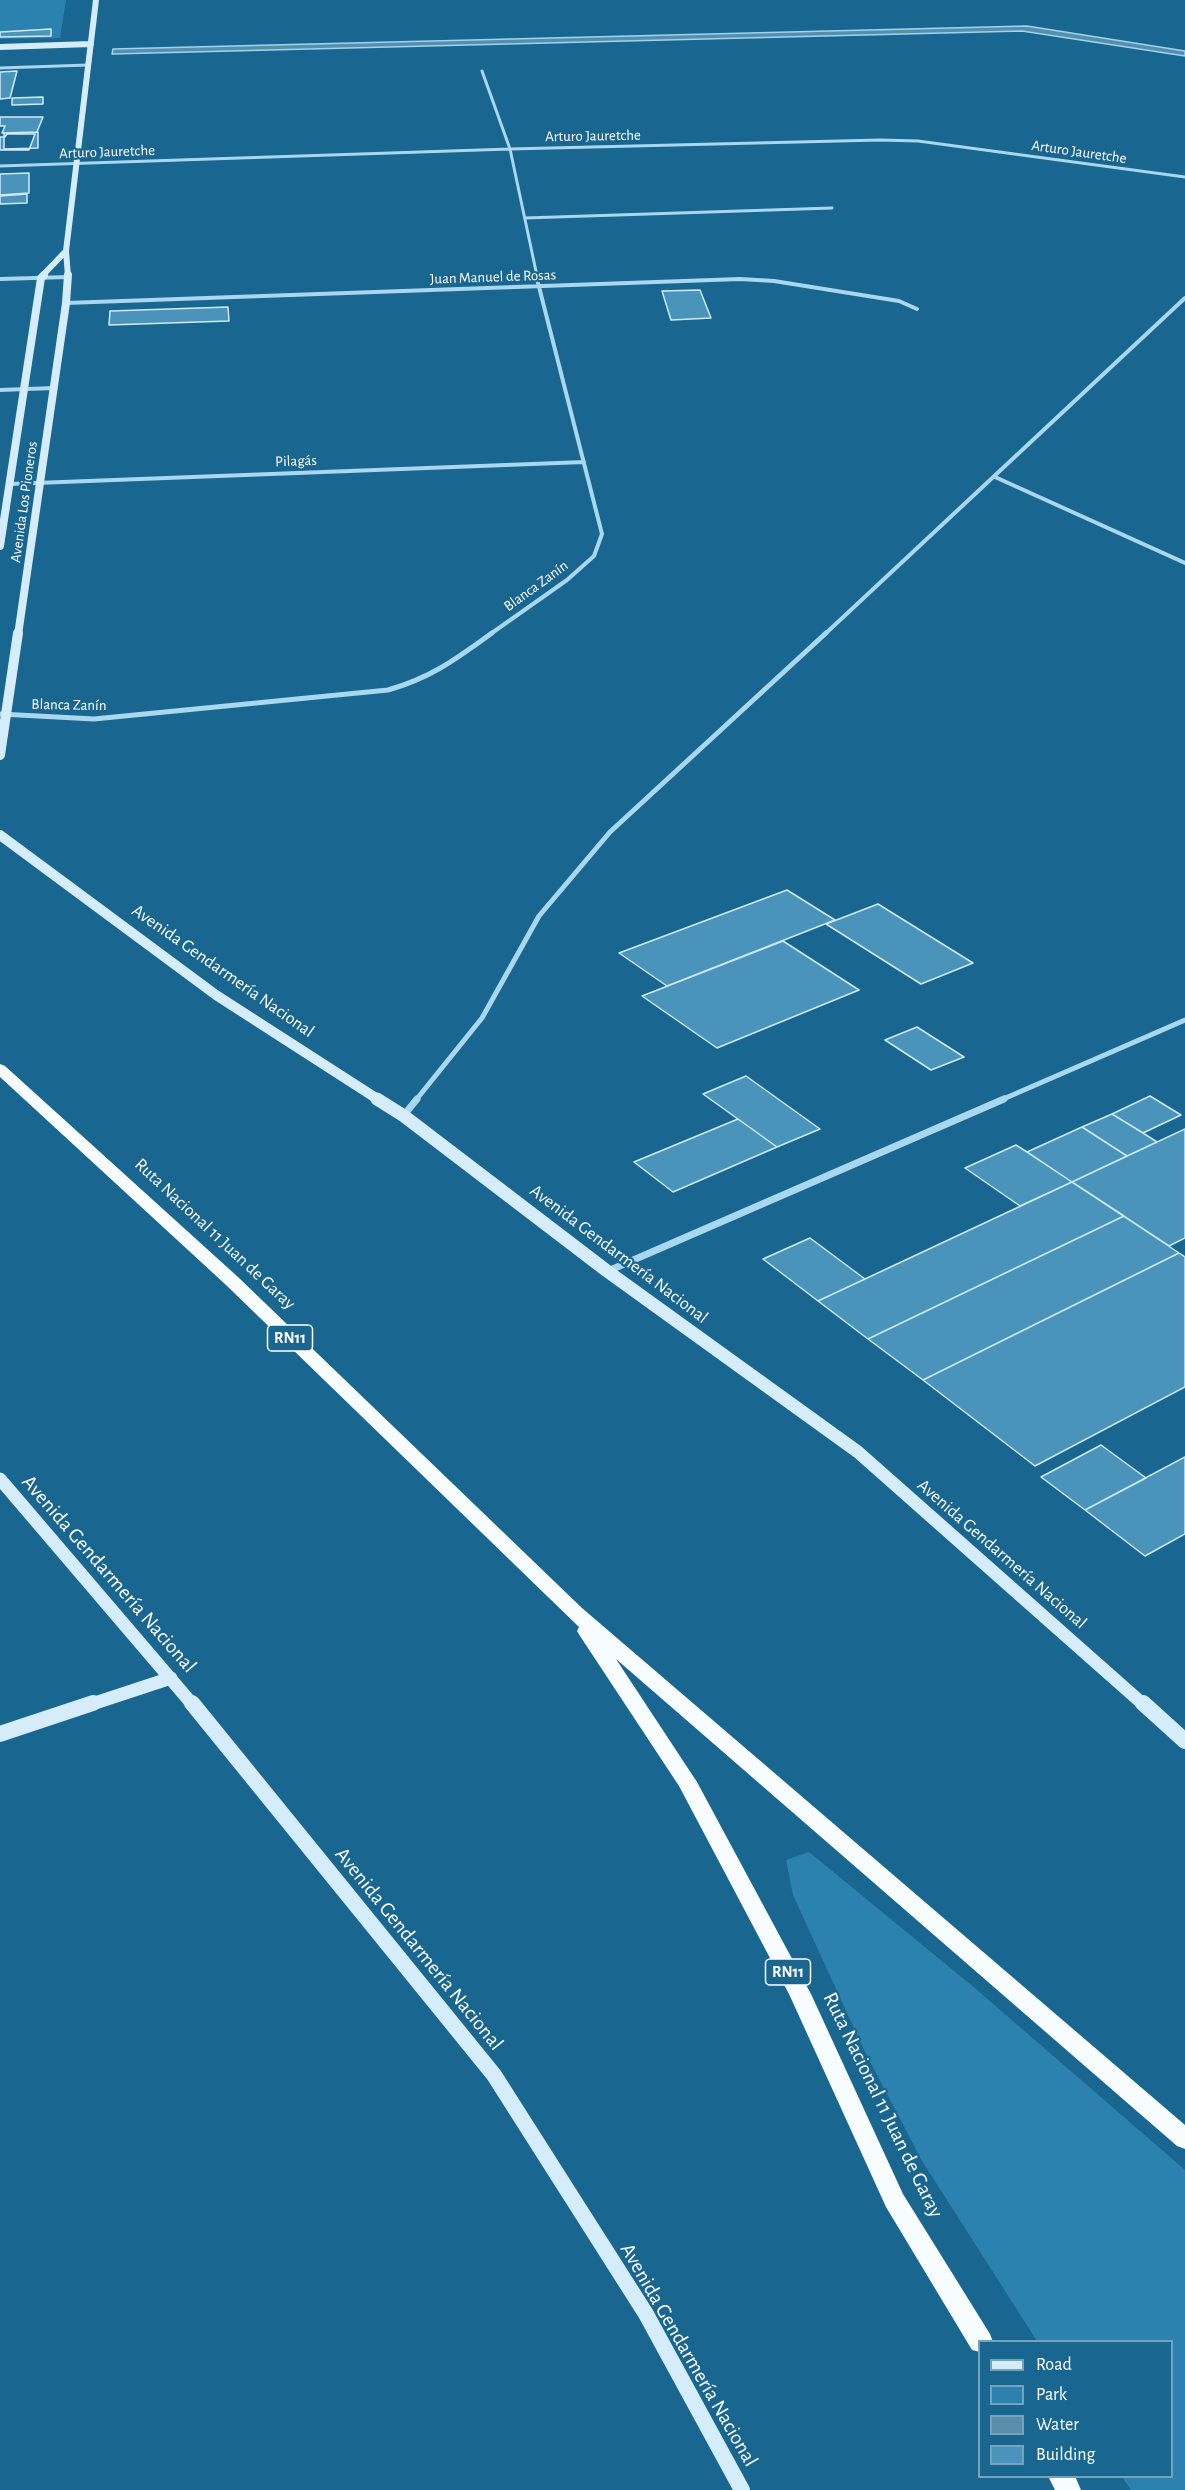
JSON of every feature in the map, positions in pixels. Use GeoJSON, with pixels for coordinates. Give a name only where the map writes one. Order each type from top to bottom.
{"type":"FeatureCollection","features":[{"type":"Feature","properties":{"kind":"highway","name":"Ruta Nacional 11 Juan de Garay"},"geometry":{"type":"LineString","coordinates":[[0,1069],[232,1281],[575,1613],[1185,2139]]}},
{"type":"Feature","properties":{"kind":"highway","name":"Ruta Nacional 11 Juan de Garay"},"geometry":{"type":"LineString","coordinates":[[575,1613],[687,1782],[800,1994],[894,2200],[980,2340]]}},
{"type":"Feature","properties":{"kind":"main road","name":"Avenida Los Pioneros"},"geometry":{"type":"LineString","coordinates":[[0,755],[3,715],[66,303],[68,277],[66,251],[96,0]]}},
{"type":"Feature","properties":{"kind":"main road"},"geometry":{"type":"LineString","coordinates":[[0,47],[91,44]]}},
{"type":"Feature","properties":{"kind":"main road"},"geometry":{"type":"LineString","coordinates":[[41,278],[66,251]]}},
{"type":"Feature","properties":{"kind":"main road","name":"Avenida Los Pioneros"},"geometry":{"type":"LineString","coordinates":[[0,546],[41,278]]}},
{"type":"Feature","properties":{"kind":"main road","name":"Avenida Gendarmería Nacional"},"geometry":{"type":"LineString","coordinates":[[0,835],[216,995],[404,1116],[607,1271],[858,1452],[1185,1741]]}},
{"type":"Feature","properties":{"kind":"main road","name":"Avenida Gendarmería Nacional"},"geometry":{"type":"LineString","coordinates":[[0,1479],[171,1678],[494,2075],[645,2314],[742,2490]]}},
{"type":"Feature","properties":{"kind":"main road"},"geometry":{"type":"LineString","coordinates":[[0,1734],[171,1678]]}},
{"type":"Feature","properties":{"kind":"street"},"geometry":{"type":"LineString","coordinates":[[0,68],[88,65]]}},
{"type":"Feature","properties":{"kind":"street","name":"Blanca Zanín"},"geometry":{"type":"LineString","coordinates":[[3,715],[94,719],[388,690],[416,682],[448,664],[567,580],[594,556],[602,534],[539,287],[510,149],[482,71]]}},
{"type":"Feature","properties":{"kind":"street","name":"Arturo Jauretche"},"geometry":{"type":"LineString","coordinates":[[0,166],[510,149],[918,141],[1185,177]]}},
{"type":"Feature","properties":{"kind":"street"},"geometry":{"type":"LineString","coordinates":[[525,218],[832,208]]}},
{"type":"Feature","properties":{"kind":"street"},"geometry":{"type":"LineString","coordinates":[[0,279],[68,277]]}},
{"type":"Feature","properties":{"kind":"street","name":"Juan Manuel de Rosas"},"geometry":{"type":"LineString","coordinates":[[66,303],[740,279],[774,281],[899,301],[917,309]]}},
{"type":"Feature","properties":{"kind":"street"},"geometry":{"type":"LineString","coordinates":[[404,1116],[482,1018],[539,916],[610,832],[995,477],[1185,298]]}},
{"type":"Feature","properties":{"kind":"street"},"geometry":{"type":"LineString","coordinates":[[0,390],[54,388]]}},
{"type":"Feature","properties":{"kind":"street","name":"Pilagás"},"geometry":{"type":"LineString","coordinates":[[10,484],[584,462]]}},
{"type":"Feature","properties":{"kind":"street"},"geometry":{"type":"LineString","coordinates":[[995,477],[1185,563]]}},
{"type":"Feature","properties":{"kind":"street"},"geometry":{"type":"LineString","coordinates":[[607,1271],[1185,1020]]}},
{"type":"Feature","properties":{"kind":"green space"},"geometry":{"type":"Polygon","coordinates":[[[0,0],[66,0],[60,38],[0,39],[0,0]]]}},
{"type":"Feature","properties":{"kind":"green space"},"geometry":{"type":"Polygon","coordinates":[[[809,1852],[976,1989],[1185,2170],[1185,2490],[1131,2490],[1123,2478],[1173,2478],[1173,2340],[1036,2340],[922,2161],[864,2050],[793,1895],[786,1860],[809,1852]]]}},
{"type":"Feature","properties":{"kind":"water"},"geometry":{"type":"Polygon","coordinates":[[[1027,26],[1185,51],[1185,56],[1022,31],[112,54],[113,49],[1027,26]]]}},
{"type":"Feature","properties":{"kind":"building"},"geometry":{"type":"Polygon","coordinates":[[[51,29],[51,36],[0,37],[0,32],[51,29]]]}},
{"type":"Feature","properties":{"kind":"building"},"geometry":{"type":"Polygon","coordinates":[[[17,71],[10,98],[0,99],[0,72],[17,71]]]}},
{"type":"Feature","properties":{"kind":"building"},"geometry":{"type":"Polygon","coordinates":[[[43,97],[43,104],[12,105],[12,98],[43,97]]]}},
{"type":"Feature","properties":{"kind":"building"},"geometry":{"type":"Polygon","coordinates":[[[0,117],[43,117],[37,132],[2,133],[5,126],[0,126],[0,117]]]}},
{"type":"Feature","properties":{"kind":"building"},"geometry":{"type":"Polygon","coordinates":[[[38,132],[38,148],[4,149],[4,133],[38,132]]]}},
{"type":"Feature","properties":{"kind":"building"},"geometry":{"type":"Polygon","coordinates":[[[7,134],[35,134],[29,150],[0,150],[0,137],[5,137],[7,134]]]}},
{"type":"Feature","properties":{"kind":"building"},"geometry":{"type":"Polygon","coordinates":[[[29,173],[29,193],[0,195],[0,174],[29,173]]]}},
{"type":"Feature","properties":{"kind":"building"},"geometry":{"type":"Polygon","coordinates":[[[27,194],[27,203],[0,204],[0,196],[27,194]]]}},
{"type":"Feature","properties":{"kind":"building"},"geometry":{"type":"Polygon","coordinates":[[[700,290],[711,318],[671,320],[662,291],[700,290]]]}},
{"type":"Feature","properties":{"kind":"building"},"geometry":{"type":"Polygon","coordinates":[[[228,307],[229,321],[109,325],[110,311],[228,307]]]}},
{"type":"Feature","properties":{"kind":"building"},"geometry":{"type":"Polygon","coordinates":[[[787,890],[835,920],[667,986],[619,953],[787,890]]]}},
{"type":"Feature","properties":{"kind":"building"},"geometry":{"type":"Polygon","coordinates":[[[878,904],[973,963],[921,984],[826,924],[878,904]]]}},
{"type":"Feature","properties":{"kind":"building"},"geometry":{"type":"Polygon","coordinates":[[[783,941],[859,990],[717,1048],[642,996],[783,941]]]}},
{"type":"Feature","properties":{"kind":"building"},"geometry":{"type":"Polygon","coordinates":[[[917,1027],[964,1057],[931,1070],[885,1040],[917,1027]]]}},
{"type":"Feature","properties":{"kind":"building"},"geometry":{"type":"Polygon","coordinates":[[[746,1076],[820,1129],[777,1147],[703,1094],[746,1076]]]}},
{"type":"Feature","properties":{"kind":"building"},"geometry":{"type":"Polygon","coordinates":[[[1150,1096],[1181,1115],[1143,1133],[1112,1114],[1150,1096]]]}},
{"type":"Feature","properties":{"kind":"building"},"geometry":{"type":"Polygon","coordinates":[[[1112,1114],[1157,1142],[1127,1156],[1082,1127],[1112,1114]]]}},
{"type":"Feature","properties":{"kind":"building"},"geometry":{"type":"Polygon","coordinates":[[[738,1119],[777,1147],[673,1192],[634,1162],[738,1119]]]}},
{"type":"Feature","properties":{"kind":"building"},"geometry":{"type":"Polygon","coordinates":[[[1082,1127],[1127,1156],[1072,1182],[1027,1152],[1082,1127]]]}},
{"type":"Feature","properties":{"kind":"building"},"geometry":{"type":"Polygon","coordinates":[[[1185,1129],[1185,1238],[1169,1246],[1072,1182],[1185,1129]]]}},
{"type":"Feature","properties":{"kind":"building"},"geometry":{"type":"Polygon","coordinates":[[[1016,1145],[1072,1182],[1020,1206],[965,1168],[1016,1145]]]}},
{"type":"Feature","properties":{"kind":"building"},"geometry":{"type":"Polygon","coordinates":[[[1072,1182],[1124,1216],[868,1339],[818,1301],[1072,1182]]]}},
{"type":"Feature","properties":{"kind":"building"},"geometry":{"type":"Polygon","coordinates":[[[1124,1216],[1179,1253],[923,1380],[868,1339],[1124,1216]]]}},
{"type":"Feature","properties":{"kind":"building"},"geometry":{"type":"Polygon","coordinates":[[[810,1238],[865,1279],[818,1301],[763,1259],[810,1238]]]}},
{"type":"Feature","properties":{"kind":"building"},"geometry":{"type":"Polygon","coordinates":[[[1179,1253],[1185,1257],[1185,1387],[1035,1466],[923,1380],[1179,1253]]]}},
{"type":"Feature","properties":{"kind":"building"},"geometry":{"type":"Polygon","coordinates":[[[1101,1445],[1146,1478],[1085,1510],[1041,1477],[1101,1445]]]}},
{"type":"Feature","properties":{"kind":"building"},"geometry":{"type":"Polygon","coordinates":[[[1185,1457],[1185,1534],[1145,1556],[1085,1510],[1185,1457]]]}}]}
